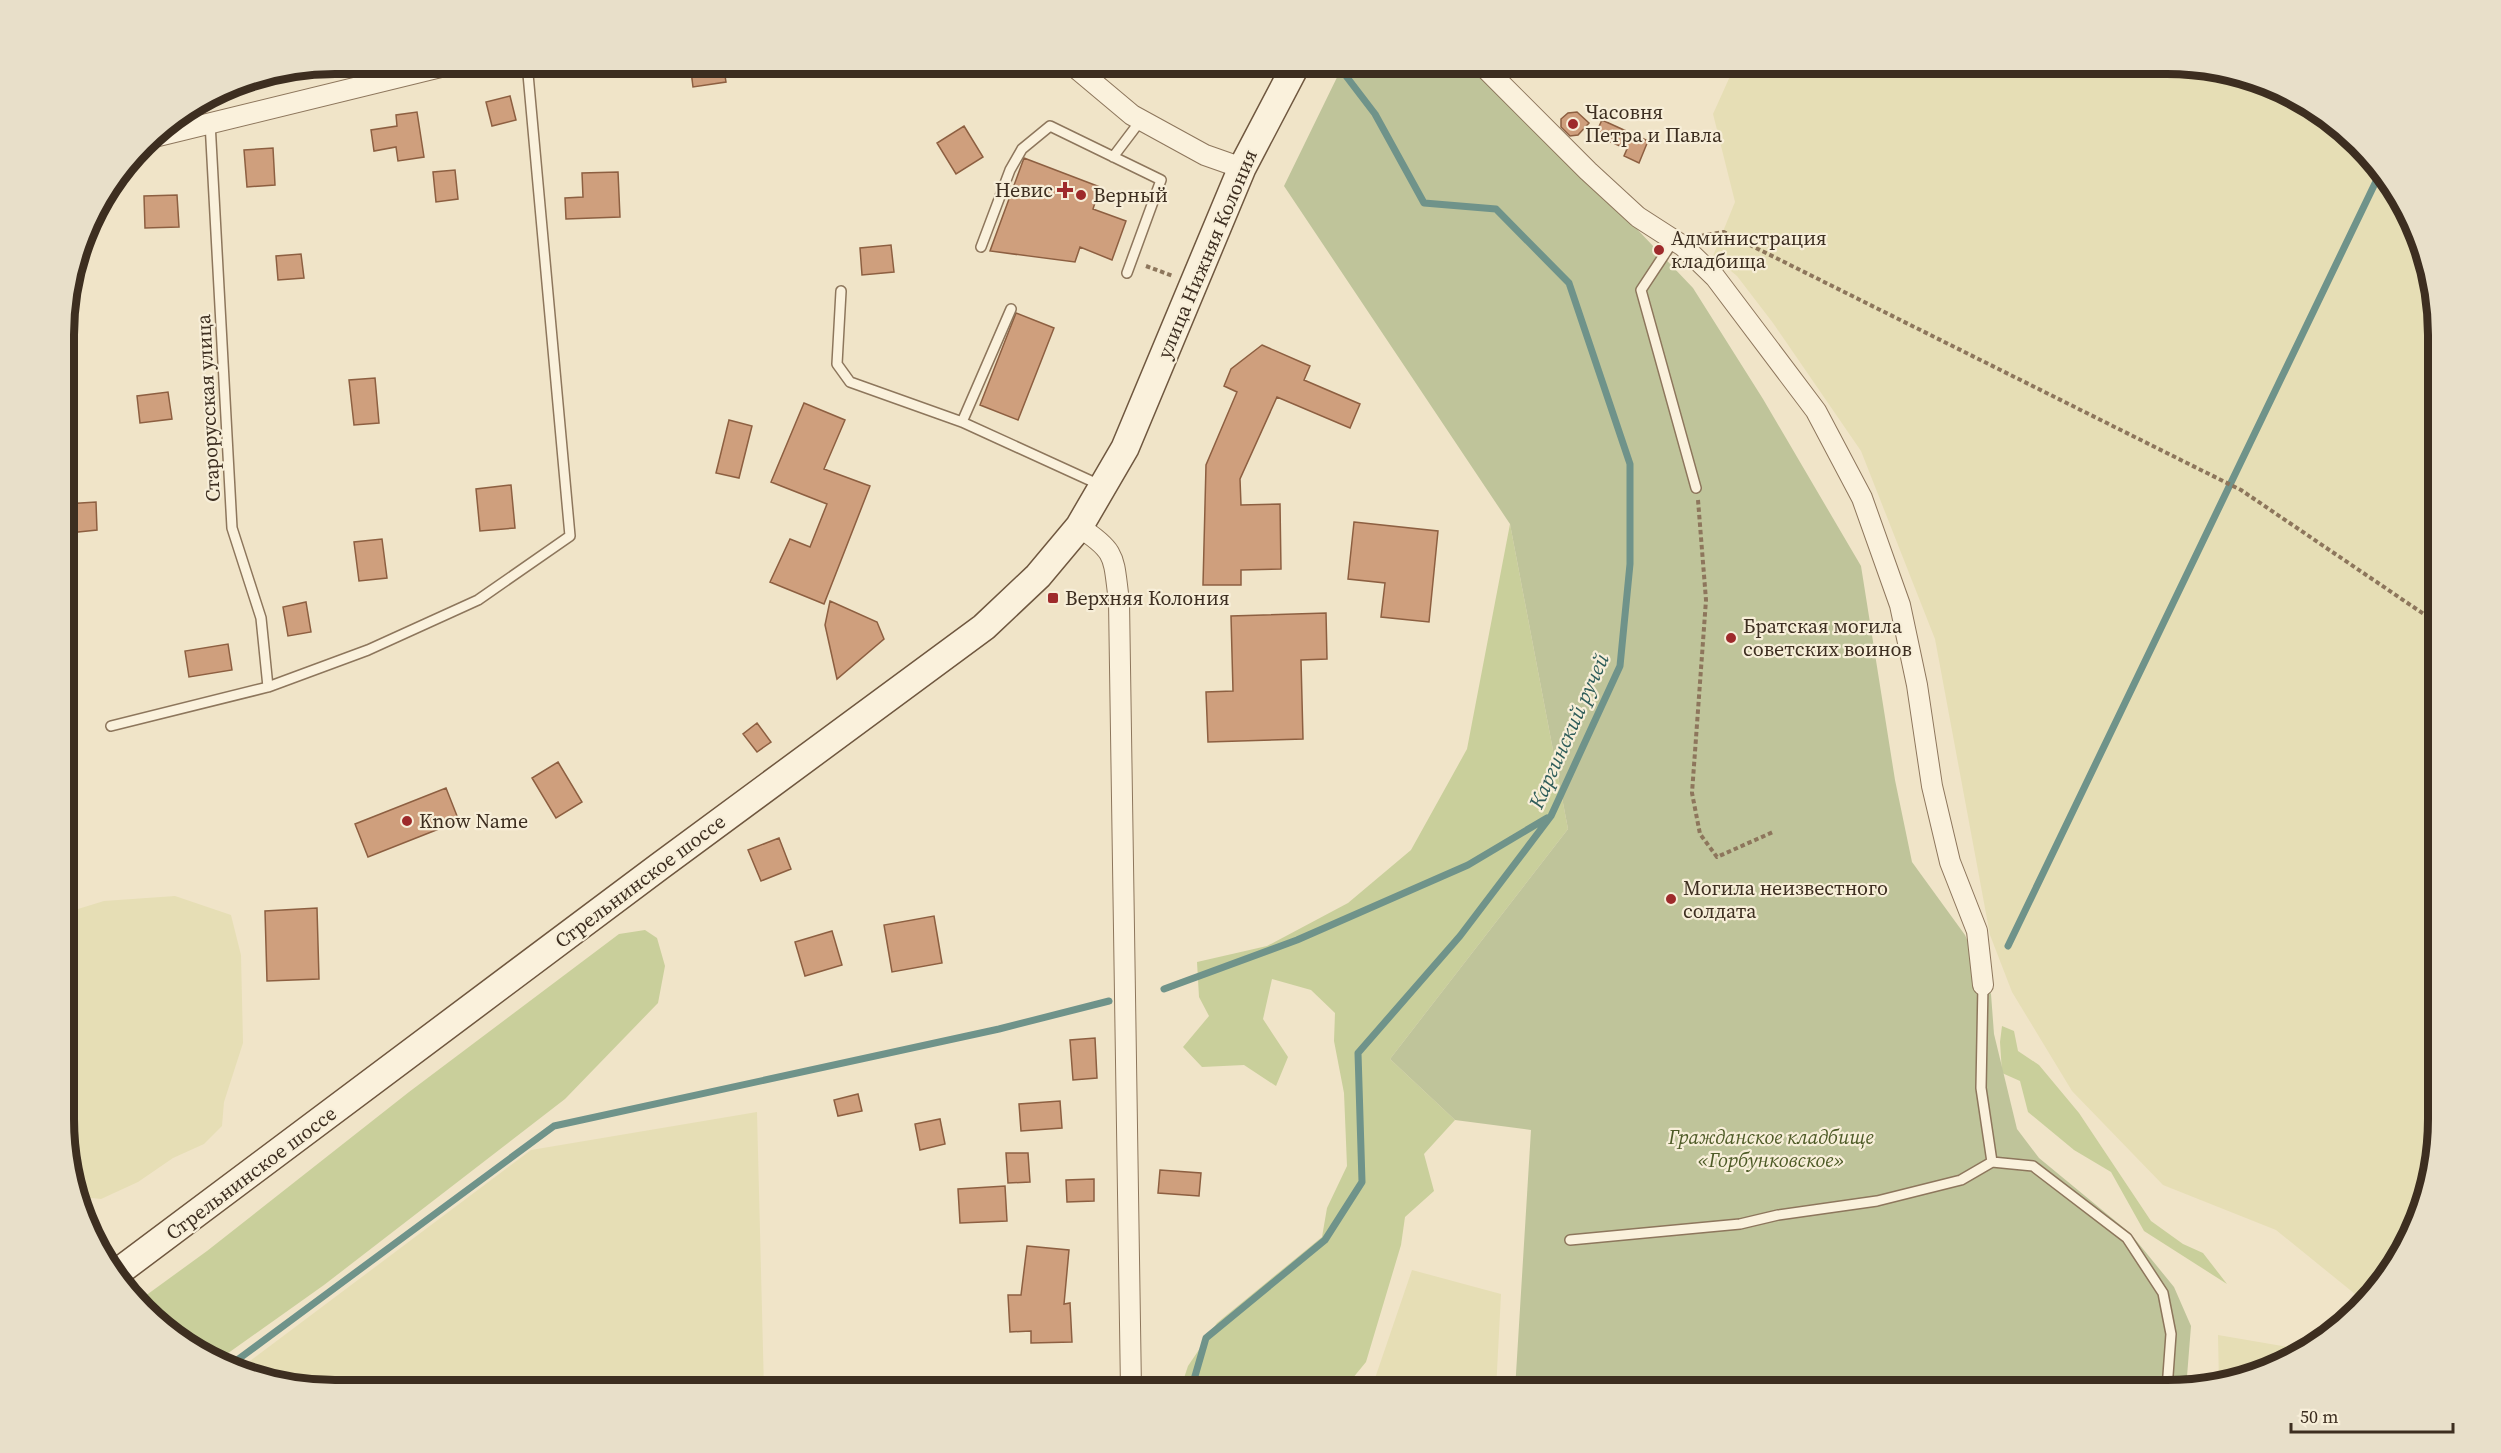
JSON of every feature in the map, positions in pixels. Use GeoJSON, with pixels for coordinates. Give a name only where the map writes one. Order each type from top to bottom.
{"type":"FeatureCollection","features":[{"type":"Feature","properties":{"kind":"main road","name":"улица Нижняя Колония"},"geometry":{"type":"LineString","coordinates":[[1125,448],[1242,168],[1292,74]]}},
{"type":"Feature","properties":{"kind":"main road","name":"Стрельнинское шоссе"},"geometry":{"type":"LineString","coordinates":[[122,1269],[660,866],[984,627],[1038,576],[1079,527],[1105,487],[1125,448]]}},
{"type":"Feature","properties":{"kind":"street"},"geometry":{"type":"LineString","coordinates":[[168,133],[411,74]]}},
{"type":"Feature","properties":{"kind":"street"},"geometry":{"type":"LineString","coordinates":[[1084,74],[1141,120],[1205,155],[1242,168]]}},
{"type":"Feature","properties":{"kind":"street"},"geometry":{"type":"LineString","coordinates":[[1491,74],[1588,171],[1638,217],[1674,240],[1715,277],[1816,411],[1862,498],[1900,605],[1917,685],[1932,786],[1950,862],[1977,931],[1983,985]]}},
{"type":"Feature","properties":{"kind":"street"},"geometry":{"type":"LineString","coordinates":[[1079,527],[1103,543],[1113,555],[1119,601],[1131,1380]]}},
{"type":"Feature","properties":{"kind":"lane"},"geometry":{"type":"LineString","coordinates":[[111,726],[268,687],[368,650],[478,600],[570,536],[528,74]]}},
{"type":"Feature","properties":{"kind":"lane"},"geometry":{"type":"LineString","coordinates":[[1113,157],[1141,120]]}},
{"type":"Feature","properties":{"kind":"lane","name":"Старорусская улица"},"geometry":{"type":"LineString","coordinates":[[210,122],[232,528],[261,618],[268,687]]}},
{"type":"Feature","properties":{"kind":"lane"},"geometry":{"type":"LineString","coordinates":[[981,247],[1010,170],[1022,149],[1050,126],[1161,180],[1127,273]]}},
{"type":"Feature","properties":{"kind":"lane"},"geometry":{"type":"LineString","coordinates":[[1674,240],[1641,290],[1696,488]]}},
{"type":"Feature","properties":{"kind":"lane"},"geometry":{"type":"LineString","coordinates":[[841,291],[837,364],[850,382],[962,422],[1105,487]]}},
{"type":"Feature","properties":{"kind":"lane"},"geometry":{"type":"LineString","coordinates":[[962,422],[1011,309]]}},
{"type":"Feature","properties":{"kind":"lane"},"geometry":{"type":"LineString","coordinates":[[1983,985],[1981,1088],[1992,1162]]}},
{"type":"Feature","properties":{"kind":"lane"},"geometry":{"type":"LineString","coordinates":[[1570,1240],[1740,1224],[1778,1215],[1876,1201],[1961,1180],[1992,1162],[2033,1166],[2127,1238],[2163,1293],[2171,1334],[2168,1380]]}},
{"type":"Feature","properties":{"kind":"path"},"geometry":{"type":"LineString","coordinates":[[1674,240],[1724,232],[2223,481],[2241,490],[2427,616]]}},
{"type":"Feature","properties":{"kind":"path"},"geometry":{"type":"LineString","coordinates":[[1131,261],[1184,280]]}},
{"type":"Feature","properties":{"kind":"path"},"geometry":{"type":"LineString","coordinates":[[1696,488],[1706,600],[1692,793],[1700,834],[1717,857],[1773,832]]}},
{"type":"Feature","properties":{"kind":"shaded area"},"geometry":{"type":"Polygon","coordinates":[[[1731,74],[2183,74],[2200,76],[2250,87],[2297,108],[2339,138],[2363,162],[2393,204],[2408,235],[2419,267],[2427,318],[2427,1135],[2419,1186],[2408,1218],[2393,1249],[2359,1295],[2276,1230],[2163,1185],[2072,1091],[2012,992],[1990,935],[1935,639],[1861,451],[1773,323],[1737,276],[1713,256],[1735,202],[1713,114],[1731,74]]]}},
{"type":"Feature","properties":{"kind":"shaded area"},"geometry":{"type":"Polygon","coordinates":[[[175,896],[231,915],[241,955],[243,1043],[224,1102],[222,1126],[204,1144],[173,1158],[138,1182],[101,1199],[86,1197],[74,1135],[74,910],[104,901],[175,896]]]}},
{"type":"Feature","properties":{"kind":"shaded area"},"geometry":{"type":"Polygon","coordinates":[[[757,1112],[764,1380],[335,1380],[267,1371],[246,1364],[531,1150],[757,1112]]]}},
{"type":"Feature","properties":{"kind":"shaded area"},"geometry":{"type":"Polygon","coordinates":[[[1412,1270],[1501,1294],[1497,1380],[1374,1380],[1412,1270]]]}},
{"type":"Feature","properties":{"kind":"shaded area"},"geometry":{"type":"Polygon","coordinates":[[[2218,1335],[2292,1348],[2250,1366],[2219,1374],[2218,1335]]]}},
{"type":"Feature","properties":{"kind":"green space","name":"Гражданское кладбище «Горбунковское»"},"geometry":{"type":"Polygon","coordinates":[[[1339,74],[1477,74],[1615,206],[1693,288],[1763,399],[1861,566],[1895,780],[1912,862],[1965,935],[1991,994],[1994,1034],[2017,1129],[2039,1158],[2130,1233],[2174,1287],[2191,1326],[2187,1379],[1516,1380],[1531,1130],[1455,1120],[1390,1059],[1568,829],[1510,524],[1284,186],[1339,74]]]}},
{"type":"Feature","properties":{"kind":"green space"},"geometry":{"type":"Polygon","coordinates":[[[1510,524],[1568,829],[1390,1059],[1455,1120],[1424,1154],[1434,1191],[1405,1217],[1401,1245],[1366,1362],[1351,1380],[1183,1380],[1188,1366],[1217,1323],[1322,1237],[1327,1208],[1347,1166],[1344,1093],[1334,1041],[1335,1013],[1311,990],[1272,979],[1263,1019],[1288,1057],[1276,1086],[1244,1065],[1202,1067],[1183,1047],[1209,1016],[1199,997],[1197,962],[1267,946],[1348,903],[1411,850],[1467,749],[1510,524]]]}},
{"type":"Feature","properties":{"kind":"green space"},"geometry":{"type":"Polygon","coordinates":[[[645,930],[657,938],[665,966],[658,1003],[565,1099],[324,1285],[225,1356],[176,1326],[144,1297],[207,1251],[409,1092],[619,934],[645,930]]]}},
{"type":"Feature","properties":{"kind":"green space"},"geometry":{"type":"Polygon","coordinates":[[[2002,1026],[2014,1031],[2018,1051],[2039,1065],[2079,1113],[2151,1221],[2183,1244],[2203,1253],[2227,1284],[2144,1231],[2111,1172],[2074,1150],[2028,1112],[2020,1081],[2002,1073],[2000,1042],[2002,1026]]]}},
{"type":"Feature","properties":{"kind":"building"},"geometry":{"type":"Polygon","coordinates":[[[691,74],[725,74],[726,82],[693,87],[691,74]]]}},
{"type":"Feature","properties":{"kind":"building"},"geometry":{"type":"Polygon","coordinates":[[[510,96],[516,120],[492,126],[486,102],[510,96]]]}},
{"type":"Feature","properties":{"kind":"building"},"geometry":{"type":"Polygon","coordinates":[[[417,112],[424,157],[398,161],[396,147],[374,151],[371,130],[397,126],[396,115],[417,112]]]}},
{"type":"Feature","properties":{"kind":"building","name":"Часовня Петра и Павла"},"geometry":{"type":"Polygon","coordinates":[[[1577,112],[1589,123],[1578,135],[1570,136],[1561,127],[1561,119],[1568,113],[1577,112]]]}},
{"type":"Feature","properties":{"kind":"building"},"geometry":{"type":"Polygon","coordinates":[[[1602,120],[1648,141],[1639,163],[1624,156],[1627,149],[1595,135],[1602,120]]]}},
{"type":"Feature","properties":{"kind":"building"},"geometry":{"type":"Polygon","coordinates":[[[964,126],[983,157],[956,174],[937,143],[964,126]]]}},
{"type":"Feature","properties":{"kind":"building"},"geometry":{"type":"Polygon","coordinates":[[[273,148],[275,185],[247,187],[244,150],[273,148]]]}},
{"type":"Feature","properties":{"kind":"building"},"geometry":{"type":"Polygon","coordinates":[[[1024,158],[1100,187],[1093,209],[1126,221],[1112,260],[1080,247],[1075,262],[990,251],[1024,158]]]}},
{"type":"Feature","properties":{"kind":"building"},"geometry":{"type":"Polygon","coordinates":[[[455,170],[458,199],[436,202],[433,172],[455,170]]]}},
{"type":"Feature","properties":{"kind":"building"},"geometry":{"type":"Polygon","coordinates":[[[618,172],[620,217],[566,219],[565,198],[583,197],[582,173],[618,172]]]}},
{"type":"Feature","properties":{"kind":"building"},"geometry":{"type":"Polygon","coordinates":[[[177,195],[179,227],[145,228],[144,196],[177,195]]]}},
{"type":"Feature","properties":{"kind":"building"},"geometry":{"type":"Polygon","coordinates":[[[891,245],[894,272],[862,275],[860,248],[891,245]]]}},
{"type":"Feature","properties":{"kind":"building"},"geometry":{"type":"Polygon","coordinates":[[[301,254],[304,278],[278,280],[276,256],[301,254]]]}},
{"type":"Feature","properties":{"kind":"building"},"geometry":{"type":"Polygon","coordinates":[[[1016,313],[1054,328],[1018,420],[980,405],[1016,313]]]}},
{"type":"Feature","properties":{"kind":"building"},"geometry":{"type":"Polygon","coordinates":[[[1262,345],[1310,366],[1304,380],[1360,404],[1350,428],[1277,397],[1240,479],[1241,505],[1280,504],[1281,569],[1241,570],[1241,585],[1203,585],[1206,465],[1237,392],[1224,386],[1231,369],[1262,345]]]}},
{"type":"Feature","properties":{"kind":"building"},"geometry":{"type":"Polygon","coordinates":[[[375,378],[379,423],[354,425],[349,380],[375,378]]]}},
{"type":"Feature","properties":{"kind":"building"},"geometry":{"type":"Polygon","coordinates":[[[168,392],[172,419],[140,423],[137,396],[168,392]]]}},
{"type":"Feature","properties":{"kind":"building"},"geometry":{"type":"Polygon","coordinates":[[[804,403],[845,420],[824,469],[870,486],[824,604],[770,582],[790,539],[810,547],[827,504],[771,482],[804,403]]]}},
{"type":"Feature","properties":{"kind":"building"},"geometry":{"type":"Polygon","coordinates":[[[729,420],[752,426],[739,478],[716,473],[729,420]]]}},
{"type":"Feature","properties":{"kind":"building"},"geometry":{"type":"Polygon","coordinates":[[[511,485],[515,528],[480,531],[476,489],[511,485]]]}},
{"type":"Feature","properties":{"kind":"building"},"geometry":{"type":"Polygon","coordinates":[[[96,502],[97,530],[74,532],[74,503],[96,502]]]}},
{"type":"Feature","properties":{"kind":"building"},"geometry":{"type":"Polygon","coordinates":[[[1354,522],[1438,531],[1429,622],[1381,617],[1385,583],[1348,579],[1354,522]]]}},
{"type":"Feature","properties":{"kind":"building"},"geometry":{"type":"Polygon","coordinates":[[[382,539],[387,578],[359,581],[354,542],[382,539]]]}},
{"type":"Feature","properties":{"kind":"building"},"geometry":{"type":"Polygon","coordinates":[[[830,601],[877,622],[884,639],[837,679],[825,625],[830,601]]]}},
{"type":"Feature","properties":{"kind":"building"},"geometry":{"type":"Polygon","coordinates":[[[306,602],[311,632],[288,636],[283,607],[306,602]]]}},
{"type":"Feature","properties":{"kind":"building"},"geometry":{"type":"Polygon","coordinates":[[[1326,613],[1327,659],[1301,660],[1303,739],[1208,742],[1206,692],[1233,691],[1231,616],[1326,613]]]}},
{"type":"Feature","properties":{"kind":"building"},"geometry":{"type":"Polygon","coordinates":[[[228,644],[232,670],[189,677],[185,651],[228,644]]]}},
{"type":"Feature","properties":{"kind":"building"},"geometry":{"type":"Polygon","coordinates":[[[757,723],[771,742],[757,752],[743,734],[757,723]]]}},
{"type":"Feature","properties":{"kind":"building"},"geometry":{"type":"Polygon","coordinates":[[[558,762],[582,802],[556,818],[532,778],[558,762]]]}},
{"type":"Feature","properties":{"kind":"building"},"geometry":{"type":"Polygon","coordinates":[[[446,788],[459,821],[368,857],[355,824],[446,788]]]}},
{"type":"Feature","properties":{"kind":"building"},"geometry":{"type":"Polygon","coordinates":[[[779,838],[791,869],[761,881],[748,850],[779,838]]]}},
{"type":"Feature","properties":{"kind":"building"},"geometry":{"type":"Polygon","coordinates":[[[317,908],[319,979],[267,981],[265,911],[317,908]]]}},
{"type":"Feature","properties":{"kind":"building"},"geometry":{"type":"Polygon","coordinates":[[[934,916],[942,963],[892,972],[884,925],[934,916]]]}},
{"type":"Feature","properties":{"kind":"building"},"geometry":{"type":"Polygon","coordinates":[[[832,931],[842,965],[805,976],[795,942],[832,931]]]}},
{"type":"Feature","properties":{"kind":"building"},"geometry":{"type":"Polygon","coordinates":[[[1095,1038],[1097,1078],[1073,1080],[1070,1040],[1095,1038]]]}},
{"type":"Feature","properties":{"kind":"building"},"geometry":{"type":"Polygon","coordinates":[[[858,1094],[862,1111],[838,1116],[834,1100],[858,1094]]]}},
{"type":"Feature","properties":{"kind":"building"},"geometry":{"type":"Polygon","coordinates":[[[1060,1101],[1062,1128],[1021,1131],[1019,1104],[1060,1101]]]}},
{"type":"Feature","properties":{"kind":"building"},"geometry":{"type":"Polygon","coordinates":[[[940,1119],[945,1144],[920,1150],[915,1124],[940,1119]]]}},
{"type":"Feature","properties":{"kind":"building"},"geometry":{"type":"Polygon","coordinates":[[[1006,1153],[1028,1153],[1030,1182],[1008,1183],[1006,1153]]]}},
{"type":"Feature","properties":{"kind":"building"},"geometry":{"type":"Polygon","coordinates":[[[1160,1170],[1201,1173],[1199,1196],[1158,1193],[1160,1170]]]}},
{"type":"Feature","properties":{"kind":"building"},"geometry":{"type":"Polygon","coordinates":[[[1094,1179],[1094,1201],[1067,1202],[1066,1180],[1094,1179]]]}},
{"type":"Feature","properties":{"kind":"building"},"geometry":{"type":"Polygon","coordinates":[[[1005,1186],[1007,1221],[960,1223],[958,1189],[1005,1186]]]}},
{"type":"Feature","properties":{"kind":"building"},"geometry":{"type":"Polygon","coordinates":[[[1027,1246],[1069,1250],[1064,1304],[1070,1303],[1072,1342],[1031,1343],[1031,1331],[1010,1332],[1008,1295],[1021,1295],[1027,1246]]]}},
{"type":"Feature","properties":{"kind":"waterway","name":"Каргинский ручей"},"geometry":{"type":"LineString","coordinates":[[1194,1380],[1206,1338],[1325,1240],[1362,1182],[1358,1053],[1460,936],[1551,816],[1620,666],[1630,564],[1630,464],[1569,283],[1496,209],[1424,203],[1375,114],[1346,76]]}},
{"type":"Feature","properties":{"kind":"waterway"},"geometry":{"type":"LineString","coordinates":[[2008,946],[2377,180]]}},
{"type":"Feature","properties":{"kind":"waterway"},"geometry":{"type":"LineString","coordinates":[[1164,989],[1297,940],[1468,865],[1547,818]]}},
{"type":"Feature","properties":{"kind":"waterway"},"geometry":{"type":"LineString","coordinates":[[236,1361],[554,1126],[999,1029],[1109,1001]]}},
{"type":"Feature","properties":{"kind":"place","name":"Часовня Петра и Павла"},"geometry":{"type":"Point","coordinates":[1573,124]}},
{"type":"Feature","properties":{"kind":"place","name":"Невис"},"geometry":{"type":"Point","coordinates":[1065,190]}},
{"type":"Feature","properties":{"kind":"place","name":"Верный"},"geometry":{"type":"Point","coordinates":[1081,195]}},
{"type":"Feature","properties":{"kind":"place","name":"Администрация кладбища"},"geometry":{"type":"Point","coordinates":[1659,250]}},
{"type":"Feature","properties":{"kind":"place","name":"Верхняя Колония"},"geometry":{"type":"Point","coordinates":[1053,598]}},
{"type":"Feature","properties":{"kind":"place","name":"Братская могила советских воинов"},"geometry":{"type":"Point","coordinates":[1731,638]}},
{"type":"Feature","properties":{"kind":"place","name":"Know Name"},"geometry":{"type":"Point","coordinates":[407,821]}},
{"type":"Feature","properties":{"kind":"place","name":"Могила неизвестного солдата"},"geometry":{"type":"Point","coordinates":[1671,899]}}]}
